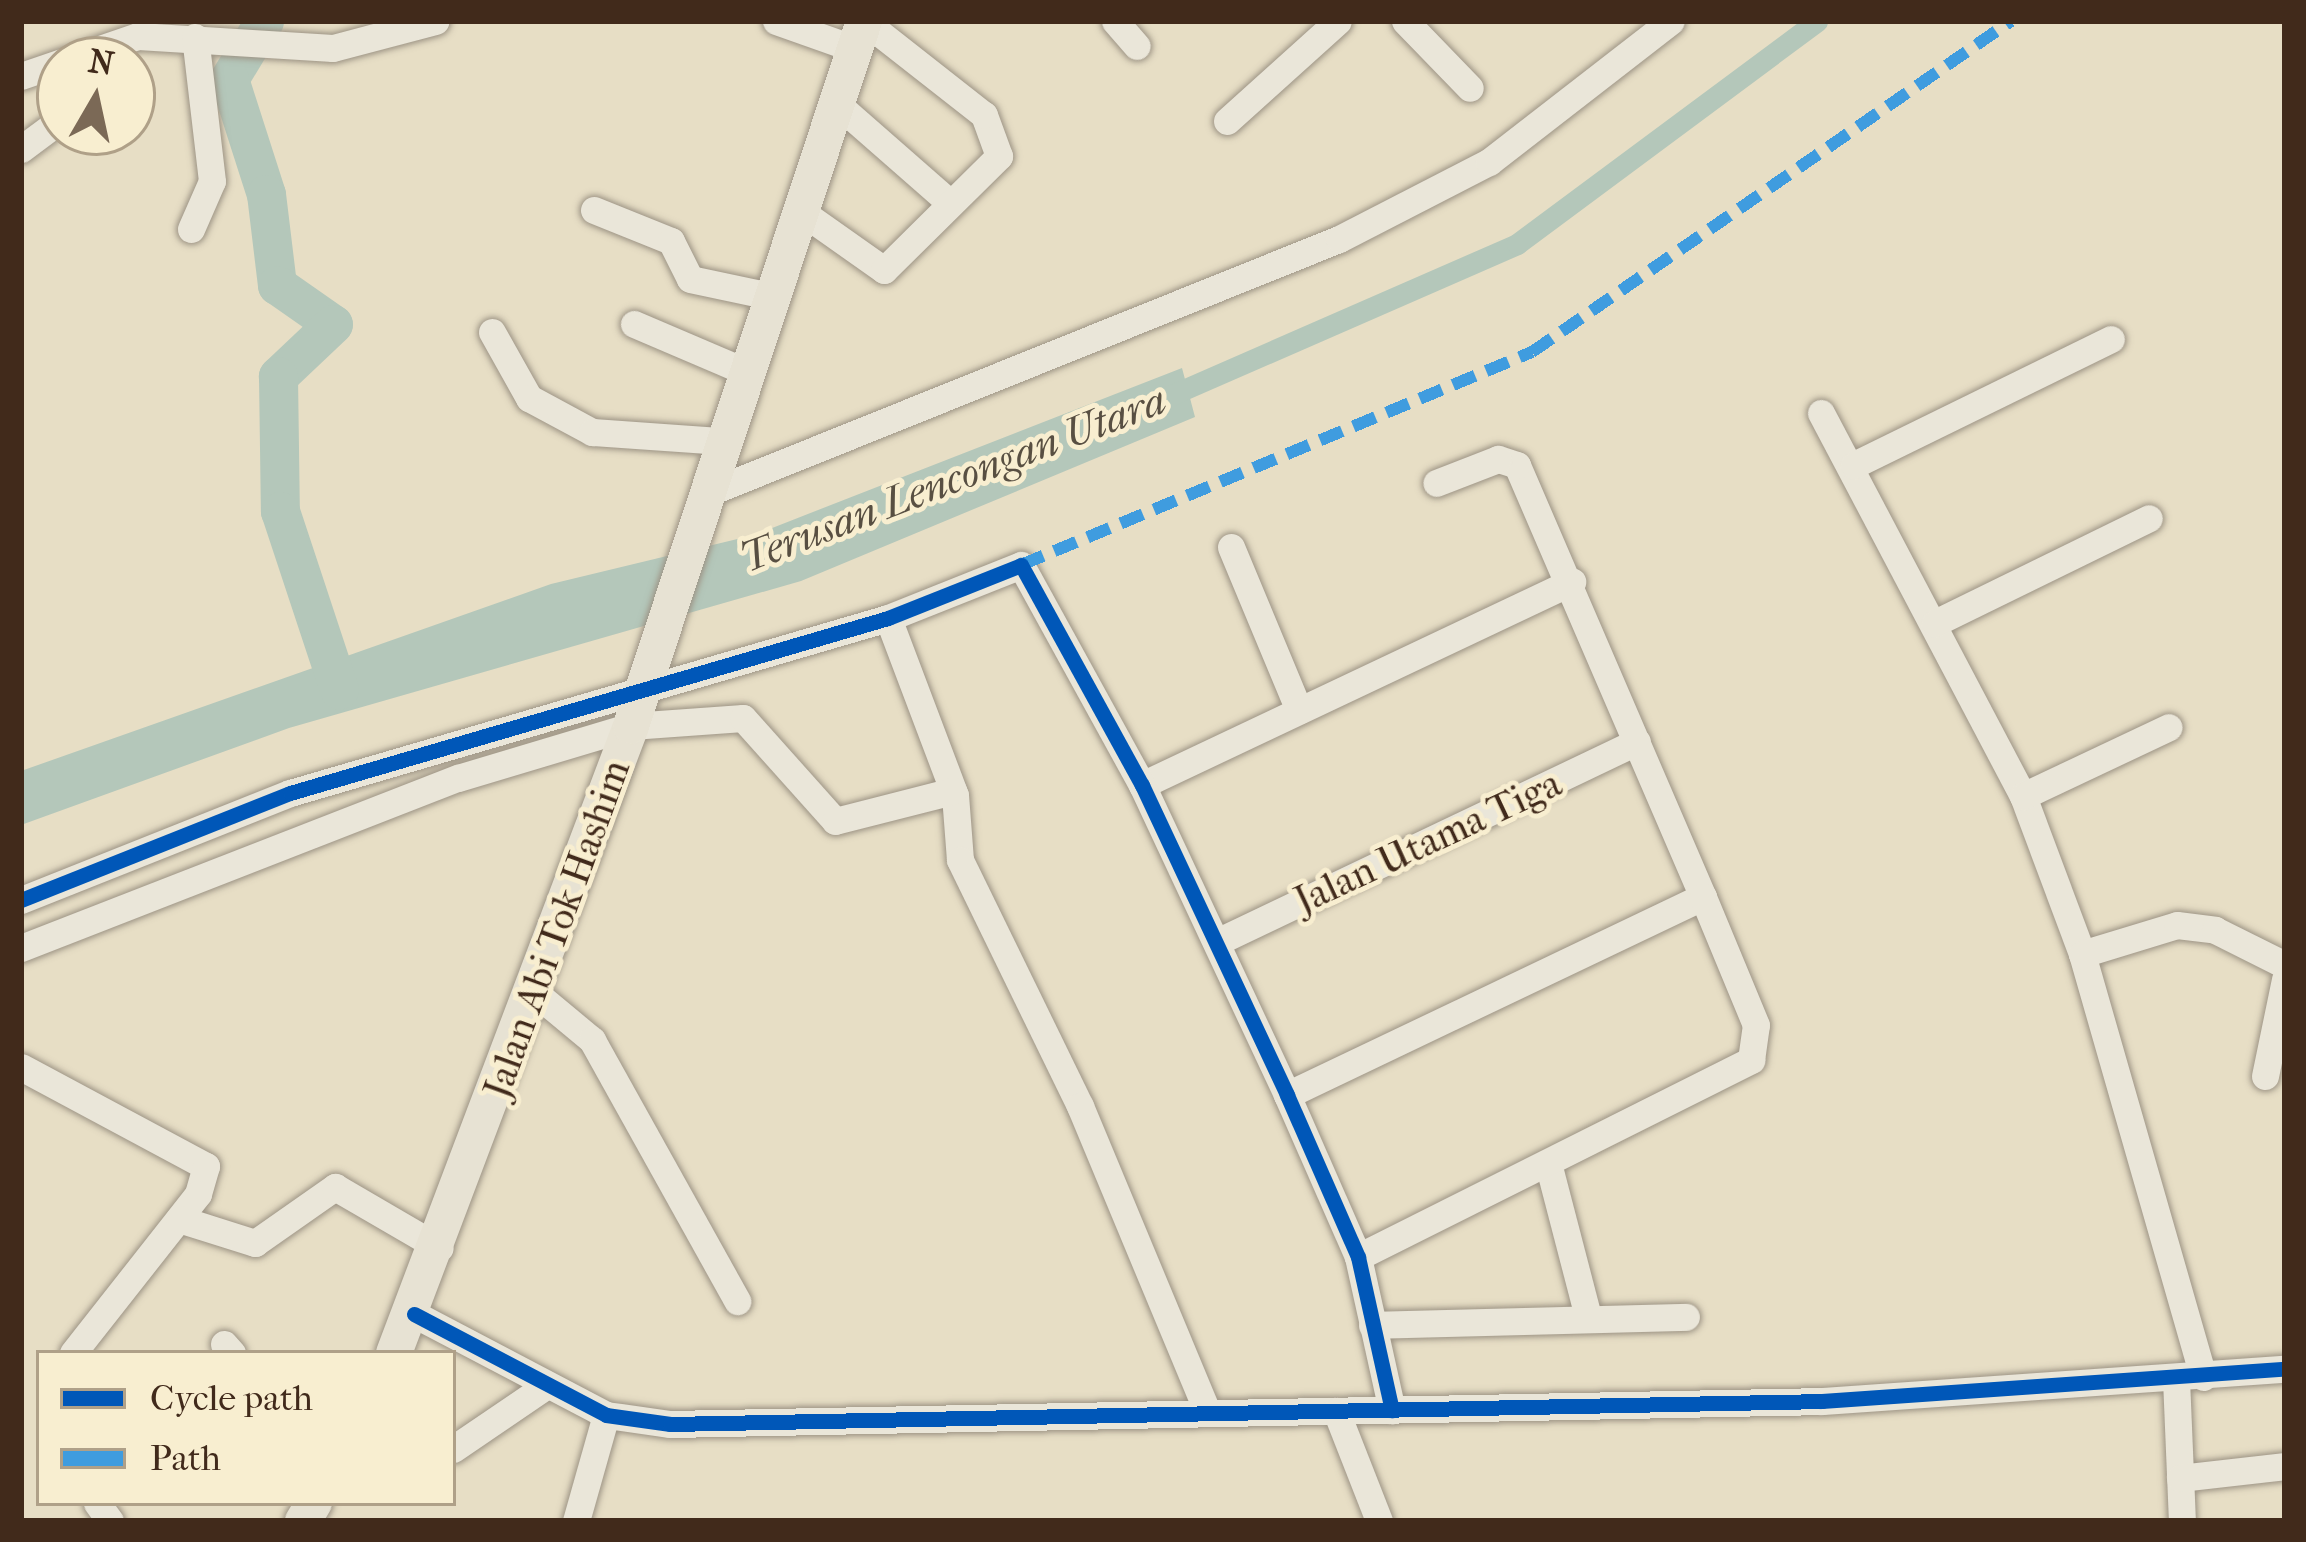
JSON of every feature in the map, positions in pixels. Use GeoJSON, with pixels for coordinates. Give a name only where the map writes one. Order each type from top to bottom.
{"type":"FeatureCollection","features":[{"type":"Feature","properties":{"kind":"main road","name":"Jalan Abi Tok Hashim"},"geometry":{"type":"LineString","coordinates":[[396,1350],[440,1248],[631,726],[720,441],[861,30]]}},
{"type":"Feature","properties":{"kind":"street"},"geometry":{"type":"LineString","coordinates":[[156,44],[218,35],[280,50],[356,45],[435,21]]}},
{"type":"Feature","properties":{"kind":"street"},"geometry":{"type":"LineString","coordinates":[[776,21],[861,30],[998,132],[993,167],[948,200],[878,270],[799,210]]}},
{"type":"Feature","properties":{"kind":"street"},"geometry":{"type":"LineString","coordinates":[[1115,21],[1137,46]]}},
{"type":"Feature","properties":{"kind":"street"},"geometry":{"type":"LineString","coordinates":[[1227,121],[1338,21]]}},
{"type":"Feature","properties":{"kind":"street"},"geometry":{"type":"LineString","coordinates":[[1406,21],[1470,88]]}},
{"type":"Feature","properties":{"kind":"street"},"geometry":{"type":"LineString","coordinates":[[705,494],[1339,239],[1489,162],[1671,21]]}},
{"type":"Feature","properties":{"kind":"street"},"geometry":{"type":"LineString","coordinates":[[190,230],[212,182],[218,35]]}},
{"type":"Feature","properties":{"kind":"street"},"geometry":{"type":"LineString","coordinates":[[836,103],[948,200]]}},
{"type":"Feature","properties":{"kind":"street"},"geometry":{"type":"LineString","coordinates":[[594,210],[671,242],[690,279],[770,296]]}},
{"type":"Feature","properties":{"kind":"street"},"geometry":{"type":"LineString","coordinates":[[634,323],[744,371]]}},
{"type":"Feature","properties":{"kind":"street"},"geometry":{"type":"LineString","coordinates":[[492,332],[529,398],[592,432],[720,441]]}},
{"type":"Feature","properties":{"kind":"street"},"geometry":{"type":"LineString","coordinates":[[1854,465],[2111,338]]}},
{"type":"Feature","properties":{"kind":"street"},"geometry":{"type":"LineString","coordinates":[[1821,413],[1854,465],[2024,796],[2082,954],[2190,1378],[2180,1478],[2182,1521]]}},
{"type":"Feature","properties":{"kind":"street"},"geometry":{"type":"LineString","coordinates":[[1358,1257],[1755,1054],[1756,1025],[1572,582],[1511,460],[1436,483]]}},
{"type":"Feature","properties":{"kind":"street"},"geometry":{"type":"LineString","coordinates":[[1935,622],[2149,518]]}},
{"type":"Feature","properties":{"kind":"street"},"geometry":{"type":"LineString","coordinates":[[1231,547],[1299,710]]}},
{"type":"Feature","properties":{"kind":"street"},"geometry":{"type":"LineString","coordinates":[[21,900],[290,793],[648,670],[888,618],[1021,565],[1142,785],[1219,941],[1287,1095],[1358,1257],[1392,1410]]}},
{"type":"Feature","properties":{"kind":"street"},"geometry":{"type":"LineString","coordinates":[[1142,785],[1572,582]]}},
{"type":"Feature","properties":{"kind":"street"},"geometry":{"type":"LineString","coordinates":[[888,618],[953,790],[960,860],[1079,1106],[1207,1411]]}},
{"type":"Feature","properties":{"kind":"street"},"geometry":{"type":"LineString","coordinates":[[21,948],[458,778],[631,726],[743,718],[835,821],[953,790]]}},
{"type":"Feature","properties":{"kind":"street"},"geometry":{"type":"LineString","coordinates":[[2024,796],[2169,727]]}},
{"type":"Feature","properties":{"kind":"street","name":"Jalan Utama Tiga"},"geometry":{"type":"LineString","coordinates":[[1219,941],[1637,742]]}},
{"type":"Feature","properties":{"kind":"street"},"geometry":{"type":"LineString","coordinates":[[1287,1095],[1702,896]]}},
{"type":"Feature","properties":{"kind":"street"},"geometry":{"type":"LineString","coordinates":[[2082,954],[2177,925],[2285,965]]}},
{"type":"Feature","properties":{"kind":"street"},"geometry":{"type":"LineString","coordinates":[[2264,1076],[2285,979]]}},
{"type":"Feature","properties":{"kind":"street"},"geometry":{"type":"LineString","coordinates":[[533,991],[592,1040],[737,1301]]}},
{"type":"Feature","properties":{"kind":"street"},"geometry":{"type":"LineString","coordinates":[[21,1067],[203,1160],[205,1184],[75,1350]]}},
{"type":"Feature","properties":{"kind":"street"},"geometry":{"type":"LineString","coordinates":[[1548,1163],[1587,1313]]}},
{"type":"Feature","properties":{"kind":"street"},"geometry":{"type":"LineString","coordinates":[[179,1219],[255,1243],[335,1187],[440,1248]]}},
{"type":"Feature","properties":{"kind":"street"},"geometry":{"type":"LineString","coordinates":[[1372,1325],[1587,1313],[1686,1317]]}},
{"type":"Feature","properties":{"kind":"street"},"geometry":{"type":"LineString","coordinates":[[414,1314],[606,1414],[750,1426],[1207,1411],[1392,1410],[2190,1378],[2285,1369]]}},
{"type":"Feature","properties":{"kind":"street"},"geometry":{"type":"LineString","coordinates":[[456,1447],[547,1385]]}},
{"type":"Feature","properties":{"kind":"street"},"geometry":{"type":"LineString","coordinates":[[1336,1411],[1379,1521]]}},
{"type":"Feature","properties":{"kind":"street"},"geometry":{"type":"LineString","coordinates":[[576,1521],[606,1414]]}},
{"type":"Feature","properties":{"kind":"street"},"geometry":{"type":"LineString","coordinates":[[2180,1478],[2285,1466]]}},
{"type":"Feature","properties":{"kind":"water"},"geometry":{"type":"Polygon","coordinates":[[[1182,368],[1195,417],[801,581],[289,728],[21,825],[21,771],[551,584],[754,535],[1182,368]]]}},
{"type":"Feature","properties":{"kind":"waterway"},"geometry":{"type":"LineString","coordinates":[[264,21],[229,79],[266,194],[277,285],[333,324],[278,376],[280,511],[339,689]]}},
{"type":"Feature","properties":{"kind":"waterway","name":"Terusan Lencongan Utara"},"geometry":{"type":"LineString","coordinates":[[1167,397],[1517,244],[1817,21]]}},
{"type":"Feature","properties":{"kind":"marked path"},"geometry":{"type":"LineString","coordinates":[[1021,565],[1532,352],[2011,21]]}},
{"type":"Feature","properties":{"kind":"cycle path"},"geometry":{"type":"LineString","coordinates":[[21,900],[290,793],[888,618],[1021,565],[1142,785],[1287,1095],[1358,1257],[1392,1410]]}},
{"type":"Feature","properties":{"kind":"cycle path"},"geometry":{"type":"LineString","coordinates":[[414,1314],[606,1415],[670,1424],[1822,1401],[2285,1369]]}}]}
